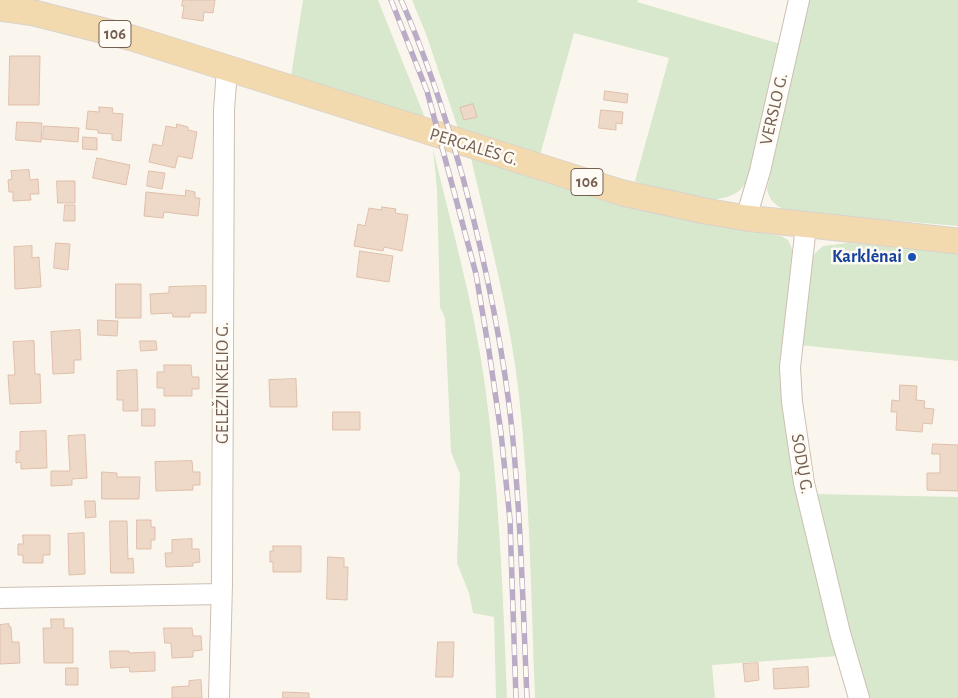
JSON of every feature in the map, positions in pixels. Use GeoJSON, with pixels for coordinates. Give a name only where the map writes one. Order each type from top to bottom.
{"type":"FeatureCollection","features":[{"type":"Feature","properties":{"kind":"main road","name":"PERGALĖS G."},"geometry":{"type":"LineString","coordinates":[[0,8],[34,13],[132,38],[623,193],[746,218],[958,241]]}},
{"type":"Feature","properties":{"kind":"street","name":"VERSLO G."},"geometry":{"type":"LineString","coordinates":[[746,218],[762,162],[799,0]]}},
{"type":"Feature","properties":{"kind":"street","name":"GELEŽINKELIO G."},"geometry":{"type":"LineString","coordinates":[[219,698],[224,120],[227,69]]}},
{"type":"Feature","properties":{"kind":"street","name":"SODŲ G."},"geometry":{"type":"LineString","coordinates":[[806,226],[790,367],[796,440],[840,633],[859,698]]}},
{"type":"Feature","properties":{"kind":"street"},"geometry":{"type":"LineString","coordinates":[[0,598],[221,594]]}},
{"type":"Feature","properties":{"kind":"green space"},"geometry":{"type":"Polygon","coordinates":[[[303,0],[378,0],[425,118],[291,76],[303,0]]]}},
{"type":"Feature","properties":{"kind":"green space"},"geometry":{"type":"Polygon","coordinates":[[[412,0],[638,0],[637,2],[784,45],[751,175],[738,192],[724,198],[712,200],[686,197],[635,181],[669,58],[574,33],[540,155],[459,131],[426,34],[412,0]]]}},
{"type":"Feature","properties":{"kind":"green space"},"geometry":{"type":"Polygon","coordinates":[[[809,0],[958,0],[958,226],[794,212],[784,209],[773,202],[767,189],[809,0]]]}},
{"type":"Feature","properties":{"kind":"green space"},"geometry":{"type":"Polygon","coordinates":[[[433,149],[468,292],[484,378],[497,498],[507,698],[496,698],[494,617],[473,613],[469,593],[457,563],[460,474],[451,452],[445,318],[440,307],[437,189],[433,149]]]}},
{"type":"Feature","properties":{"kind":"green space"},"geometry":{"type":"Polygon","coordinates":[[[471,158],[669,215],[781,236],[788,240],[794,253],[784,346],[838,656],[712,665],[715,698],[535,698],[528,509],[519,395],[505,305],[471,158]]]}},
{"type":"Feature","properties":{"kind":"green space"},"geometry":{"type":"Polygon","coordinates":[[[848,243],[958,254],[958,361],[799,345],[812,256],[823,246],[848,243]]]}},
{"type":"Feature","properties":{"kind":"green space"},"geometry":{"type":"Polygon","coordinates":[[[814,494],[958,497],[958,698],[867,698],[814,494]]]}},
{"type":"Feature","properties":{"kind":"building"},"geometry":{"type":"Polygon","coordinates":[[[183,0],[215,0],[213,13],[204,12],[203,21],[182,18],[183,0]]]}},
{"type":"Feature","properties":{"kind":"building"},"geometry":{"type":"Polygon","coordinates":[[[10,56],[40,56],[39,105],[9,105],[10,56]]]}},
{"type":"Feature","properties":{"kind":"building"},"geometry":{"type":"Polygon","coordinates":[[[605,91],[628,94],[627,103],[604,100],[605,91]]]}},
{"type":"Feature","properties":{"kind":"building"},"geometry":{"type":"Polygon","coordinates":[[[473,104],[477,117],[464,120],[460,108],[473,104]]]}},
{"type":"Feature","properties":{"kind":"building"},"geometry":{"type":"Polygon","coordinates":[[[99,107],[113,108],[112,113],[123,114],[121,141],[112,140],[112,134],[98,133],[98,130],[86,129],[88,111],[99,112],[99,107]]]}},
{"type":"Feature","properties":{"kind":"building"},"geometry":{"type":"Polygon","coordinates":[[[601,110],[623,112],[622,124],[616,123],[616,130],[599,128],[601,110]]]}},
{"type":"Feature","properties":{"kind":"building"},"geometry":{"type":"Polygon","coordinates":[[[17,122],[42,123],[41,142],[16,140],[17,122]]]}},
{"type":"Feature","properties":{"kind":"building"},"geometry":{"type":"Polygon","coordinates":[[[177,124],[197,132],[192,159],[178,156],[175,168],[149,162],[153,144],[162,146],[166,126],[176,128],[177,124]]]}},
{"type":"Feature","properties":{"kind":"building"},"geometry":{"type":"Polygon","coordinates":[[[44,126],[79,128],[78,142],[43,139],[44,126]]]}},
{"type":"Feature","properties":{"kind":"building"},"geometry":{"type":"Polygon","coordinates":[[[83,137],[97,138],[97,150],[83,149],[83,137]]]}},
{"type":"Feature","properties":{"kind":"building"},"geometry":{"type":"Polygon","coordinates":[[[97,158],[130,165],[126,185],[93,178],[97,158]]]}},
{"type":"Feature","properties":{"kind":"building"},"geometry":{"type":"Polygon","coordinates":[[[29,170],[30,180],[38,179],[39,194],[30,194],[31,200],[13,201],[13,192],[9,192],[8,180],[12,179],[11,171],[29,170]]]}},
{"type":"Feature","properties":{"kind":"building"},"geometry":{"type":"Polygon","coordinates":[[[149,171],[165,173],[162,189],[147,186],[149,171]]]}},
{"type":"Feature","properties":{"kind":"building"},"geometry":{"type":"Polygon","coordinates":[[[57,181],[75,181],[75,203],[58,203],[57,181]]]}},
{"type":"Feature","properties":{"kind":"building"},"geometry":{"type":"Polygon","coordinates":[[[186,190],[195,192],[195,198],[200,198],[198,216],[164,212],[163,218],[144,216],[146,192],[185,196],[186,190]]]}},
{"type":"Feature","properties":{"kind":"building"},"geometry":{"type":"Polygon","coordinates":[[[65,205],[75,205],[75,221],[64,221],[65,205]]]}},
{"type":"Feature","properties":{"kind":"building"},"geometry":{"type":"Polygon","coordinates":[[[382,207],[396,209],[395,213],[408,215],[402,251],[384,247],[383,251],[354,246],[358,224],[365,226],[369,208],[381,210],[382,207]]]}},
{"type":"Feature","properties":{"kind":"building"},"geometry":{"type":"Polygon","coordinates":[[[56,243],[70,244],[68,270],[54,268],[56,243]]]}},
{"type":"Feature","properties":{"kind":"building"},"geometry":{"type":"Polygon","coordinates":[[[32,246],[32,258],[39,257],[41,287],[15,289],[14,247],[32,246]]]}},
{"type":"Feature","properties":{"kind":"building"},"geometry":{"type":"Polygon","coordinates":[[[360,251],[393,256],[389,282],[357,277],[360,251]]]}},
{"type":"Feature","properties":{"kind":"building"},"geometry":{"type":"Polygon","coordinates":[[[116,284],[141,284],[141,318],[116,318],[116,284]]]}},
{"type":"Feature","properties":{"kind":"building"},"geometry":{"type":"Polygon","coordinates":[[[206,286],[206,313],[190,313],[190,317],[173,317],[172,313],[151,314],[150,294],[169,293],[169,287],[206,286]]]}},
{"type":"Feature","properties":{"kind":"building"},"geometry":{"type":"Polygon","coordinates":[[[98,320],[118,321],[117,336],[98,335],[98,320]]]}},
{"type":"Feature","properties":{"kind":"building"},"geometry":{"type":"Polygon","coordinates":[[[80,330],[81,360],[74,360],[74,373],[53,374],[51,332],[80,330]]]}},
{"type":"Feature","properties":{"kind":"building"},"geometry":{"type":"Polygon","coordinates":[[[34,341],[35,374],[40,374],[41,403],[10,404],[8,375],[15,375],[13,342],[34,341]]]}},
{"type":"Feature","properties":{"kind":"building"},"geometry":{"type":"Polygon","coordinates":[[[140,341],[156,341],[157,350],[141,351],[140,341]]]}},
{"type":"Feature","properties":{"kind":"building"},"geometry":{"type":"Polygon","coordinates":[[[164,365],[191,365],[192,377],[199,377],[199,389],[192,389],[192,396],[164,396],[164,388],[157,388],[157,372],[164,372],[164,365]]]}},
{"type":"Feature","properties":{"kind":"building"},"geometry":{"type":"Polygon","coordinates":[[[137,370],[138,411],[123,411],[123,400],[117,400],[117,371],[137,370]]]}},
{"type":"Feature","properties":{"kind":"building"},"geometry":{"type":"Polygon","coordinates":[[[296,379],[297,407],[270,407],[269,380],[296,379]]]}},
{"type":"Feature","properties":{"kind":"building"},"geometry":{"type":"Polygon","coordinates":[[[900,385],[917,386],[916,400],[925,401],[924,408],[934,409],[932,424],[923,423],[922,432],[896,430],[897,412],[891,412],[892,400],[899,401],[900,385]]]}},
{"type":"Feature","properties":{"kind":"building"},"geometry":{"type":"Polygon","coordinates":[[[142,409],[155,409],[155,426],[142,426],[142,409]]]}},
{"type":"Feature","properties":{"kind":"building"},"geometry":{"type":"Polygon","coordinates":[[[333,412],[360,412],[360,430],[333,430],[333,412]]]}},
{"type":"Feature","properties":{"kind":"building"},"geometry":{"type":"Polygon","coordinates":[[[46,431],[47,468],[21,469],[21,462],[16,463],[16,451],[20,451],[20,432],[46,431]]]}},
{"type":"Feature","properties":{"kind":"building"},"geometry":{"type":"Polygon","coordinates":[[[85,435],[87,478],[72,479],[72,485],[51,486],[51,471],[70,471],[68,436],[85,435]]]}},
{"type":"Feature","properties":{"kind":"building"},"geometry":{"type":"Polygon","coordinates":[[[933,444],[958,445],[958,491],[927,490],[927,473],[940,473],[940,454],[932,454],[933,444]]]}},
{"type":"Feature","properties":{"kind":"building"},"geometry":{"type":"Polygon","coordinates":[[[192,461],[193,472],[200,472],[200,485],[193,485],[193,490],[156,491],[155,462],[192,461]]]}},
{"type":"Feature","properties":{"kind":"building"},"geometry":{"type":"Polygon","coordinates":[[[102,472],[117,473],[117,477],[140,477],[139,499],[102,499],[102,472]]]}},
{"type":"Feature","properties":{"kind":"building"},"geometry":{"type":"Polygon","coordinates":[[[85,501],[95,501],[96,517],[86,518],[85,501]]]}},
{"type":"Feature","properties":{"kind":"building"},"geometry":{"type":"Polygon","coordinates":[[[137,520],[151,520],[151,527],[155,527],[155,540],[151,540],[151,549],[137,549],[137,520]]]}},
{"type":"Feature","properties":{"kind":"building"},"geometry":{"type":"Polygon","coordinates":[[[110,521],[127,521],[128,559],[133,558],[134,573],[111,573],[110,521]]]}},
{"type":"Feature","properties":{"kind":"building"},"geometry":{"type":"Polygon","coordinates":[[[84,533],[85,574],[69,575],[68,534],[84,533]]]}},
{"type":"Feature","properties":{"kind":"building"},"geometry":{"type":"Polygon","coordinates":[[[23,535],[50,535],[50,555],[43,555],[43,563],[23,563],[23,555],[18,555],[18,544],[23,544],[23,535]]]}},
{"type":"Feature","properties":{"kind":"building"},"geometry":{"type":"Polygon","coordinates":[[[192,539],[192,549],[199,549],[200,562],[193,563],[193,566],[166,567],[165,553],[172,553],[172,540],[192,539]]]}},
{"type":"Feature","properties":{"kind":"building"},"geometry":{"type":"Polygon","coordinates":[[[273,546],[301,546],[301,572],[273,572],[273,562],[270,562],[270,551],[273,551],[273,546]]]}},
{"type":"Feature","properties":{"kind":"building"},"geometry":{"type":"Polygon","coordinates":[[[328,557],[344,558],[344,567],[348,567],[347,600],[327,599],[328,557]]]}},
{"type":"Feature","properties":{"kind":"building"},"geometry":{"type":"Polygon","coordinates":[[[51,619],[64,619],[64,628],[73,628],[73,663],[44,663],[43,628],[51,628],[51,619]]]}},
{"type":"Feature","properties":{"kind":"building"},"geometry":{"type":"Polygon","coordinates":[[[9,624],[12,642],[19,642],[20,663],[0,664],[0,625],[9,624]]]}},
{"type":"Feature","properties":{"kind":"building"},"geometry":{"type":"Polygon","coordinates":[[[164,628],[192,628],[193,636],[201,636],[202,650],[193,651],[193,657],[172,658],[171,643],[165,643],[164,628]]]}},
{"type":"Feature","properties":{"kind":"building"},"geometry":{"type":"Polygon","coordinates":[[[438,642],[454,642],[453,677],[436,677],[438,642]]]}},
{"type":"Feature","properties":{"kind":"building"},"geometry":{"type":"Polygon","coordinates":[[[110,651],[129,651],[129,653],[155,652],[155,671],[130,672],[129,667],[111,668],[110,651]]]}},
{"type":"Feature","properties":{"kind":"building"},"geometry":{"type":"Polygon","coordinates":[[[758,663],[759,680],[745,682],[743,664],[758,663]]]}},
{"type":"Feature","properties":{"kind":"building"},"geometry":{"type":"Polygon","coordinates":[[[808,667],[809,687],[774,689],[773,669],[808,667]]]}},
{"type":"Feature","properties":{"kind":"building"},"geometry":{"type":"Polygon","coordinates":[[[66,668],[78,668],[78,685],[66,685],[66,668]]]}},
{"type":"Feature","properties":{"kind":"building"},"geometry":{"type":"Polygon","coordinates":[[[201,680],[202,698],[172,698],[172,687],[189,686],[189,681],[201,680]]]}},
{"type":"Feature","properties":{"kind":"building"},"geometry":{"type":"Polygon","coordinates":[[[283,692],[309,693],[309,698],[283,698],[283,692]]]}},
{"type":"Feature","properties":{"kind":"railway"},"geometry":{"type":"LineString","coordinates":[[391,0],[427,91],[476,274],[501,433],[510,520],[516,698]]}},
{"type":"Feature","properties":{"kind":"railway"},"geometry":{"type":"LineString","coordinates":[[401,0],[428,66],[457,156],[479,240],[498,335],[512,430],[518,497],[527,698]]}},
{"type":"Feature","properties":{"kind":"place","name":"Karklėnai"},"geometry":{"type":"Point","coordinates":[912,257]}}]}
